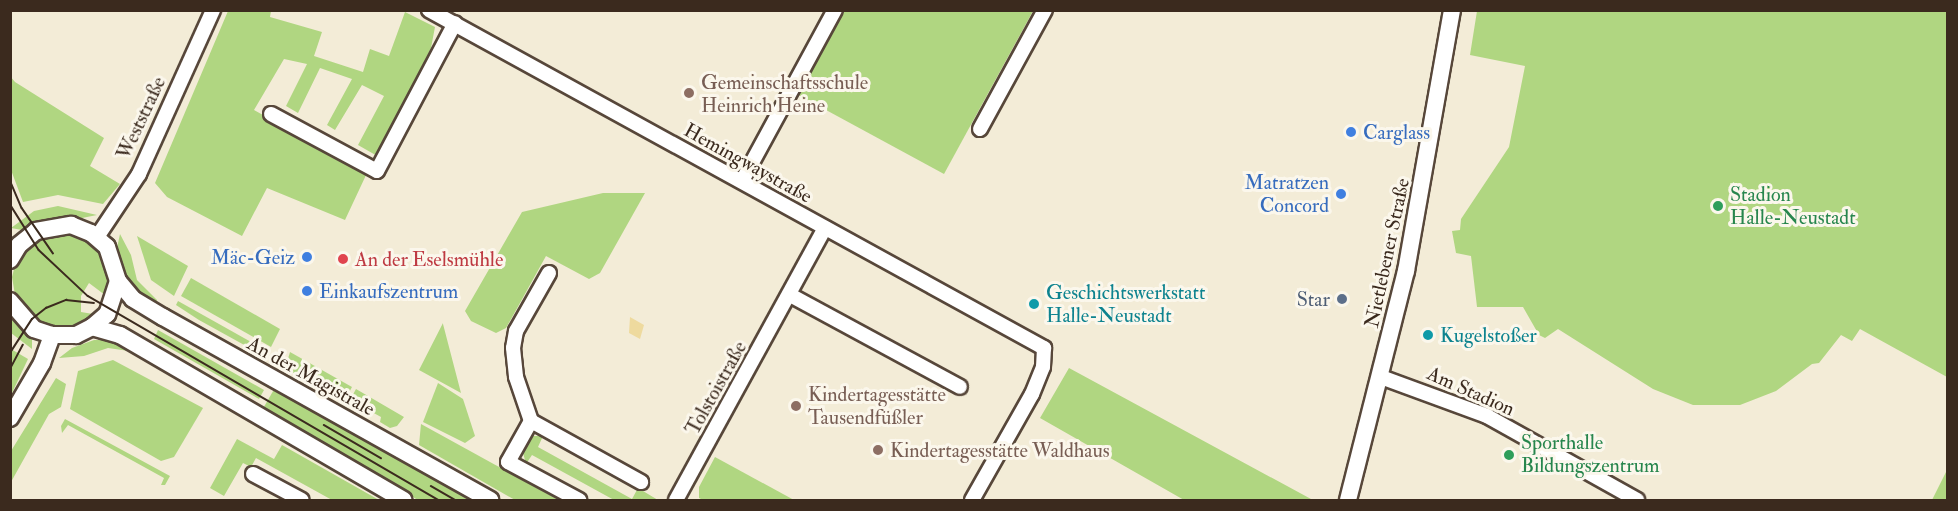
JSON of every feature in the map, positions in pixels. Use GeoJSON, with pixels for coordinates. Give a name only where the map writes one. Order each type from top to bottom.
{"type":"FeatureCollection","features":[{"type":"Feature","properties":{"kind":"main road","name":"Nietlebener Straße"},"geometry":{"type":"LineString","coordinates":[[1348,501],[1382,377],[1424,183],[1452,10]]}},
{"type":"Feature","properties":{"kind":"main road"},"geometry":{"type":"LineString","coordinates":[[10,301],[28,324],[52,335],[76,334],[93,327],[111,307],[118,281],[114,260],[97,237],[71,225],[50,226],[28,236],[12,253]]}},
{"type":"Feature","properties":{"kind":"main road","name":"An der Magistrale"},"geometry":{"type":"LineString","coordinates":[[118,281],[133,299],[163,317],[490,501]]}},
{"type":"Feature","properties":{"kind":"main road"},"geometry":{"type":"LineString","coordinates":[[93,327],[120,335],[402,501]]}},
{"type":"Feature","properties":{"kind":"main road"},"geometry":{"type":"LineString","coordinates":[[10,418],[42,363],[52,335]]}},
{"type":"Feature","properties":{"kind":"street","name":"Weststraße"},"geometry":{"type":"LineString","coordinates":[[97,237],[139,174],[213,10]]}},
{"type":"Feature","properties":{"kind":"street"},"geometry":{"type":"LineString","coordinates":[[742,181],[835,10]]}},
{"type":"Feature","properties":{"kind":"street"},"geometry":{"type":"LineString","coordinates":[[980,129],[1045,10]]}},
{"type":"Feature","properties":{"kind":"street","name":"Hemingwaystraße"},"geometry":{"type":"LineString","coordinates":[[432,11],[1044,348],[1043,367],[1032,394],[972,501]]}},
{"type":"Feature","properties":{"kind":"street"},"geometry":{"type":"LineString","coordinates":[[271,114],[377,171],[455,23]]}},
{"type":"Feature","properties":{"kind":"street","name":"Tolstoistraße"},"geometry":{"type":"LineString","coordinates":[[679,500],[825,228]]}},
{"type":"Feature","properties":{"kind":"street"},"geometry":{"type":"LineString","coordinates":[[549,273],[516,331],[513,348],[516,377],[531,421],[641,482]]}},
{"type":"Feature","properties":{"kind":"street"},"geometry":{"type":"LineString","coordinates":[[790,295],[960,387]]}},
{"type":"Feature","properties":{"kind":"street","name":"Am Stadion"},"geometry":{"type":"LineString","coordinates":[[1382,377],[1487,416],[1637,501]]}},
{"type":"Feature","properties":{"kind":"street"},"geometry":{"type":"LineString","coordinates":[[531,421],[508,462],[579,501]]}},
{"type":"Feature","properties":{"kind":"street"},"geometry":{"type":"LineString","coordinates":[[253,474],[302,501]]}},
{"type":"Feature","properties":{"kind":"green space"},"geometry":{"type":"Polygon","coordinates":[[[228,11],[271,11],[270,17],[322,32],[314,56],[363,72],[370,49],[389,56],[405,12],[435,27],[431,48],[379,157],[358,145],[384,96],[362,85],[335,130],[327,125],[352,79],[320,68],[298,113],[286,106],[307,64],[284,59],[254,110],[367,173],[345,220],[267,188],[242,236],[167,197],[155,183],[228,11]]]}},
{"type":"Feature","properties":{"kind":"green space"},"geometry":{"type":"Polygon","coordinates":[[[835,11],[1033,11],[944,174],[791,91],[835,11]]]}},
{"type":"Feature","properties":{"kind":"green space","name":"Stadion Halle-Neustadt"},"geometry":{"type":"Polygon","coordinates":[[[1477,11],[1947,11],[1947,377],[1860,329],[1852,341],[1841,335],[1819,363],[1812,364],[1776,391],[1740,405],[1693,405],[1653,389],[1558,329],[1545,338],[1539,335],[1523,307],[1477,307],[1471,256],[1456,253],[1452,231],[1460,230],[1461,219],[1509,147],[1525,66],[1470,55],[1477,11]]]}},
{"type":"Feature","properties":{"kind":"green space"},"geometry":{"type":"Polygon","coordinates":[[[10,76],[15,82],[104,138],[90,166],[120,184],[103,204],[58,195],[23,202],[11,170],[10,76]]]}},
{"type":"Feature","properties":{"kind":"green space"},"geometry":{"type":"Polygon","coordinates":[[[603,193],[645,193],[600,273],[589,279],[546,256],[506,328],[496,333],[471,321],[465,311],[522,212],[603,193]]]}},
{"type":"Feature","properties":{"kind":"green space"},"geometry":{"type":"Polygon","coordinates":[[[58,206],[97,215],[22,230],[11,228],[34,211],[58,206]]]}},
{"type":"Feature","properties":{"kind":"green space"},"geometry":{"type":"Polygon","coordinates":[[[64,230],[95,242],[111,268],[109,298],[89,283],[81,296],[81,312],[99,315],[77,327],[50,327],[34,320],[15,295],[12,277],[16,261],[36,238],[64,230]]]}},
{"type":"Feature","properties":{"kind":"green space"},"geometry":{"type":"Polygon","coordinates":[[[120,234],[131,255],[137,280],[157,300],[155,307],[127,284],[117,248],[120,234]]]}},
{"type":"Feature","properties":{"kind":"green space"},"geometry":{"type":"Polygon","coordinates":[[[137,236],[188,266],[174,296],[151,280],[137,236]]]}},
{"type":"Feature","properties":{"kind":"green space"},"geometry":{"type":"Polygon","coordinates":[[[191,278],[280,329],[271,347],[181,296],[191,278]]]}},
{"type":"Feature","properties":{"kind":"green space"},"geometry":{"type":"Polygon","coordinates":[[[178,301],[269,352],[266,357],[199,320],[176,305],[178,301]]]}},
{"type":"Feature","properties":{"kind":"green space"},"geometry":{"type":"Polygon","coordinates":[[[10,313],[32,337],[32,349],[11,333],[10,313]]]}},
{"type":"Feature","properties":{"kind":"green space"},"geometry":{"type":"Polygon","coordinates":[[[443,324],[461,393],[419,370],[443,324]]]}},
{"type":"Feature","properties":{"kind":"green space"},"geometry":{"type":"Polygon","coordinates":[[[158,330],[264,390],[259,399],[154,339],[158,330]]]}},
{"type":"Feature","properties":{"kind":"green space"},"geometry":{"type":"Polygon","coordinates":[[[94,340],[111,340],[132,348],[129,351],[108,348],[84,356],[59,358],[72,348],[94,340]]]}},
{"type":"Feature","properties":{"kind":"green space"},"geometry":{"type":"Polygon","coordinates":[[[11,349],[28,359],[11,395],[11,349]]]}},
{"type":"Feature","properties":{"kind":"green space"},"geometry":{"type":"Polygon","coordinates":[[[290,352],[352,387],[345,400],[285,369],[290,352]]]}},
{"type":"Feature","properties":{"kind":"green space"},"geometry":{"type":"Polygon","coordinates":[[[113,360],[203,408],[174,457],[161,461],[70,409],[78,371],[113,360]]]}},
{"type":"Feature","properties":{"kind":"green space"},"geometry":{"type":"Polygon","coordinates":[[[1069,368],[1313,500],[1184,500],[1040,418],[1069,368]]]}},
{"type":"Feature","properties":{"kind":"green space"},"geometry":{"type":"Polygon","coordinates":[[[56,378],[66,384],[61,407],[49,414],[11,482],[11,451],[56,378]]]}},
{"type":"Feature","properties":{"kind":"green space"},"geometry":{"type":"Polygon","coordinates":[[[438,383],[463,399],[475,436],[465,443],[423,422],[438,383]]]}},
{"type":"Feature","properties":{"kind":"green space"},"geometry":{"type":"Polygon","coordinates":[[[276,386],[478,500],[418,500],[261,412],[276,386]]]}},
{"type":"Feature","properties":{"kind":"green space"},"geometry":{"type":"Polygon","coordinates":[[[356,389],[404,417],[397,426],[390,428],[380,422],[381,417],[350,400],[356,389]]]}},
{"type":"Feature","properties":{"kind":"green space"},"geometry":{"type":"Polygon","coordinates":[[[65,419],[170,476],[165,485],[161,485],[164,478],[68,425],[62,433],[61,426],[65,419]]]}},
{"type":"Feature","properties":{"kind":"green space"},"geometry":{"type":"Polygon","coordinates":[[[421,424],[559,500],[515,500],[419,445],[421,424]]]}},
{"type":"Feature","properties":{"kind":"green space"},"geometry":{"type":"Polygon","coordinates":[[[533,436],[543,436],[538,447],[632,499],[638,488],[658,500],[614,500],[532,455],[526,464],[522,449],[533,436]]]}},
{"type":"Feature","properties":{"kind":"green space"},"geometry":{"type":"Polygon","coordinates":[[[237,439],[274,459],[282,445],[379,500],[332,500],[256,458],[251,467],[243,463],[224,496],[210,488],[237,439]]]}},
{"type":"Feature","properties":{"kind":"green space"},"geometry":{"type":"Polygon","coordinates":[[[715,457],[794,500],[703,500],[699,498],[699,487],[715,457]]]}},
{"type":"Feature","properties":{"kind":"green space"},"geometry":{"type":"Polygon","coordinates":[[[1947,470],[1947,500],[1932,500],[1947,470]]]}},
{"type":"Feature","properties":{"kind":"sand"},"geometry":{"type":"Polygon","coordinates":[[[630,317],[644,325],[640,339],[629,333],[630,317]]]}},
{"type":"Feature","properties":{"kind":"tram line"},"geometry":{"type":"LineString","coordinates":[[10,180],[22,208],[53,253]]}},
{"type":"Feature","properties":{"kind":"tram line"},"geometry":{"type":"LineString","coordinates":[[10,204],[39,250],[88,296],[438,500]]}},
{"type":"Feature","properties":{"kind":"tram line"},"geometry":{"type":"LineString","coordinates":[[10,353],[32,319],[46,308],[66,300],[94,303]]}},
{"type":"Feature","properties":{"kind":"tram line"},"geometry":{"type":"LineString","coordinates":[[10,369],[23,345]]}},
{"type":"Feature","properties":{"kind":"tram line"},"geometry":{"type":"LineString","coordinates":[[324,425],[381,458]]}},
{"type":"Feature","properties":{"kind":"tram line"},"geometry":{"type":"LineString","coordinates":[[431,486],[455,500]]}},
{"type":"Feature","properties":{"kind":"place","name":"Gemeinschaftsschule Heinrich Heine"},"geometry":{"type":"Point","coordinates":[689,93]}},
{"type":"Feature","properties":{"kind":"place","name":"Carglass"},"geometry":{"type":"Point","coordinates":[1351,132]}},
{"type":"Feature","properties":{"kind":"place","name":"Matratzen Concord"},"geometry":{"type":"Point","coordinates":[1341,194]}},
{"type":"Feature","properties":{"kind":"place","name":"Stadion Halle-Neustadt"},"geometry":{"type":"Point","coordinates":[1718,206]}},
{"type":"Feature","properties":{"kind":"place","name":"Mäc-Geiz"},"geometry":{"type":"Point","coordinates":[307,257]}},
{"type":"Feature","properties":{"kind":"place","name":"An der Eselsmühle"},"geometry":{"type":"Point","coordinates":[343,259]}},
{"type":"Feature","properties":{"kind":"place","name":"Einkaufszentrum"},"geometry":{"type":"Point","coordinates":[307,291]}},
{"type":"Feature","properties":{"kind":"place","name":"Star"},"geometry":{"type":"Point","coordinates":[1342,299]}},
{"type":"Feature","properties":{"kind":"place","name":"Geschichtswerkstatt Halle-Neustadt"},"geometry":{"type":"Point","coordinates":[1034,304]}},
{"type":"Feature","properties":{"kind":"place","name":"Kugelstoßer"},"geometry":{"type":"Point","coordinates":[1428,335]}},
{"type":"Feature","properties":{"kind":"place","name":"Kindertagesstätte Tausendfüßler"},"geometry":{"type":"Point","coordinates":[796,406]}},
{"type":"Feature","properties":{"kind":"place","name":"Kindertagesstätte Waldhaus"},"geometry":{"type":"Point","coordinates":[878,450]}},
{"type":"Feature","properties":{"kind":"place","name":"Sporthalle Bildungszentrum"},"geometry":{"type":"Point","coordinates":[1509,455]}}]}
